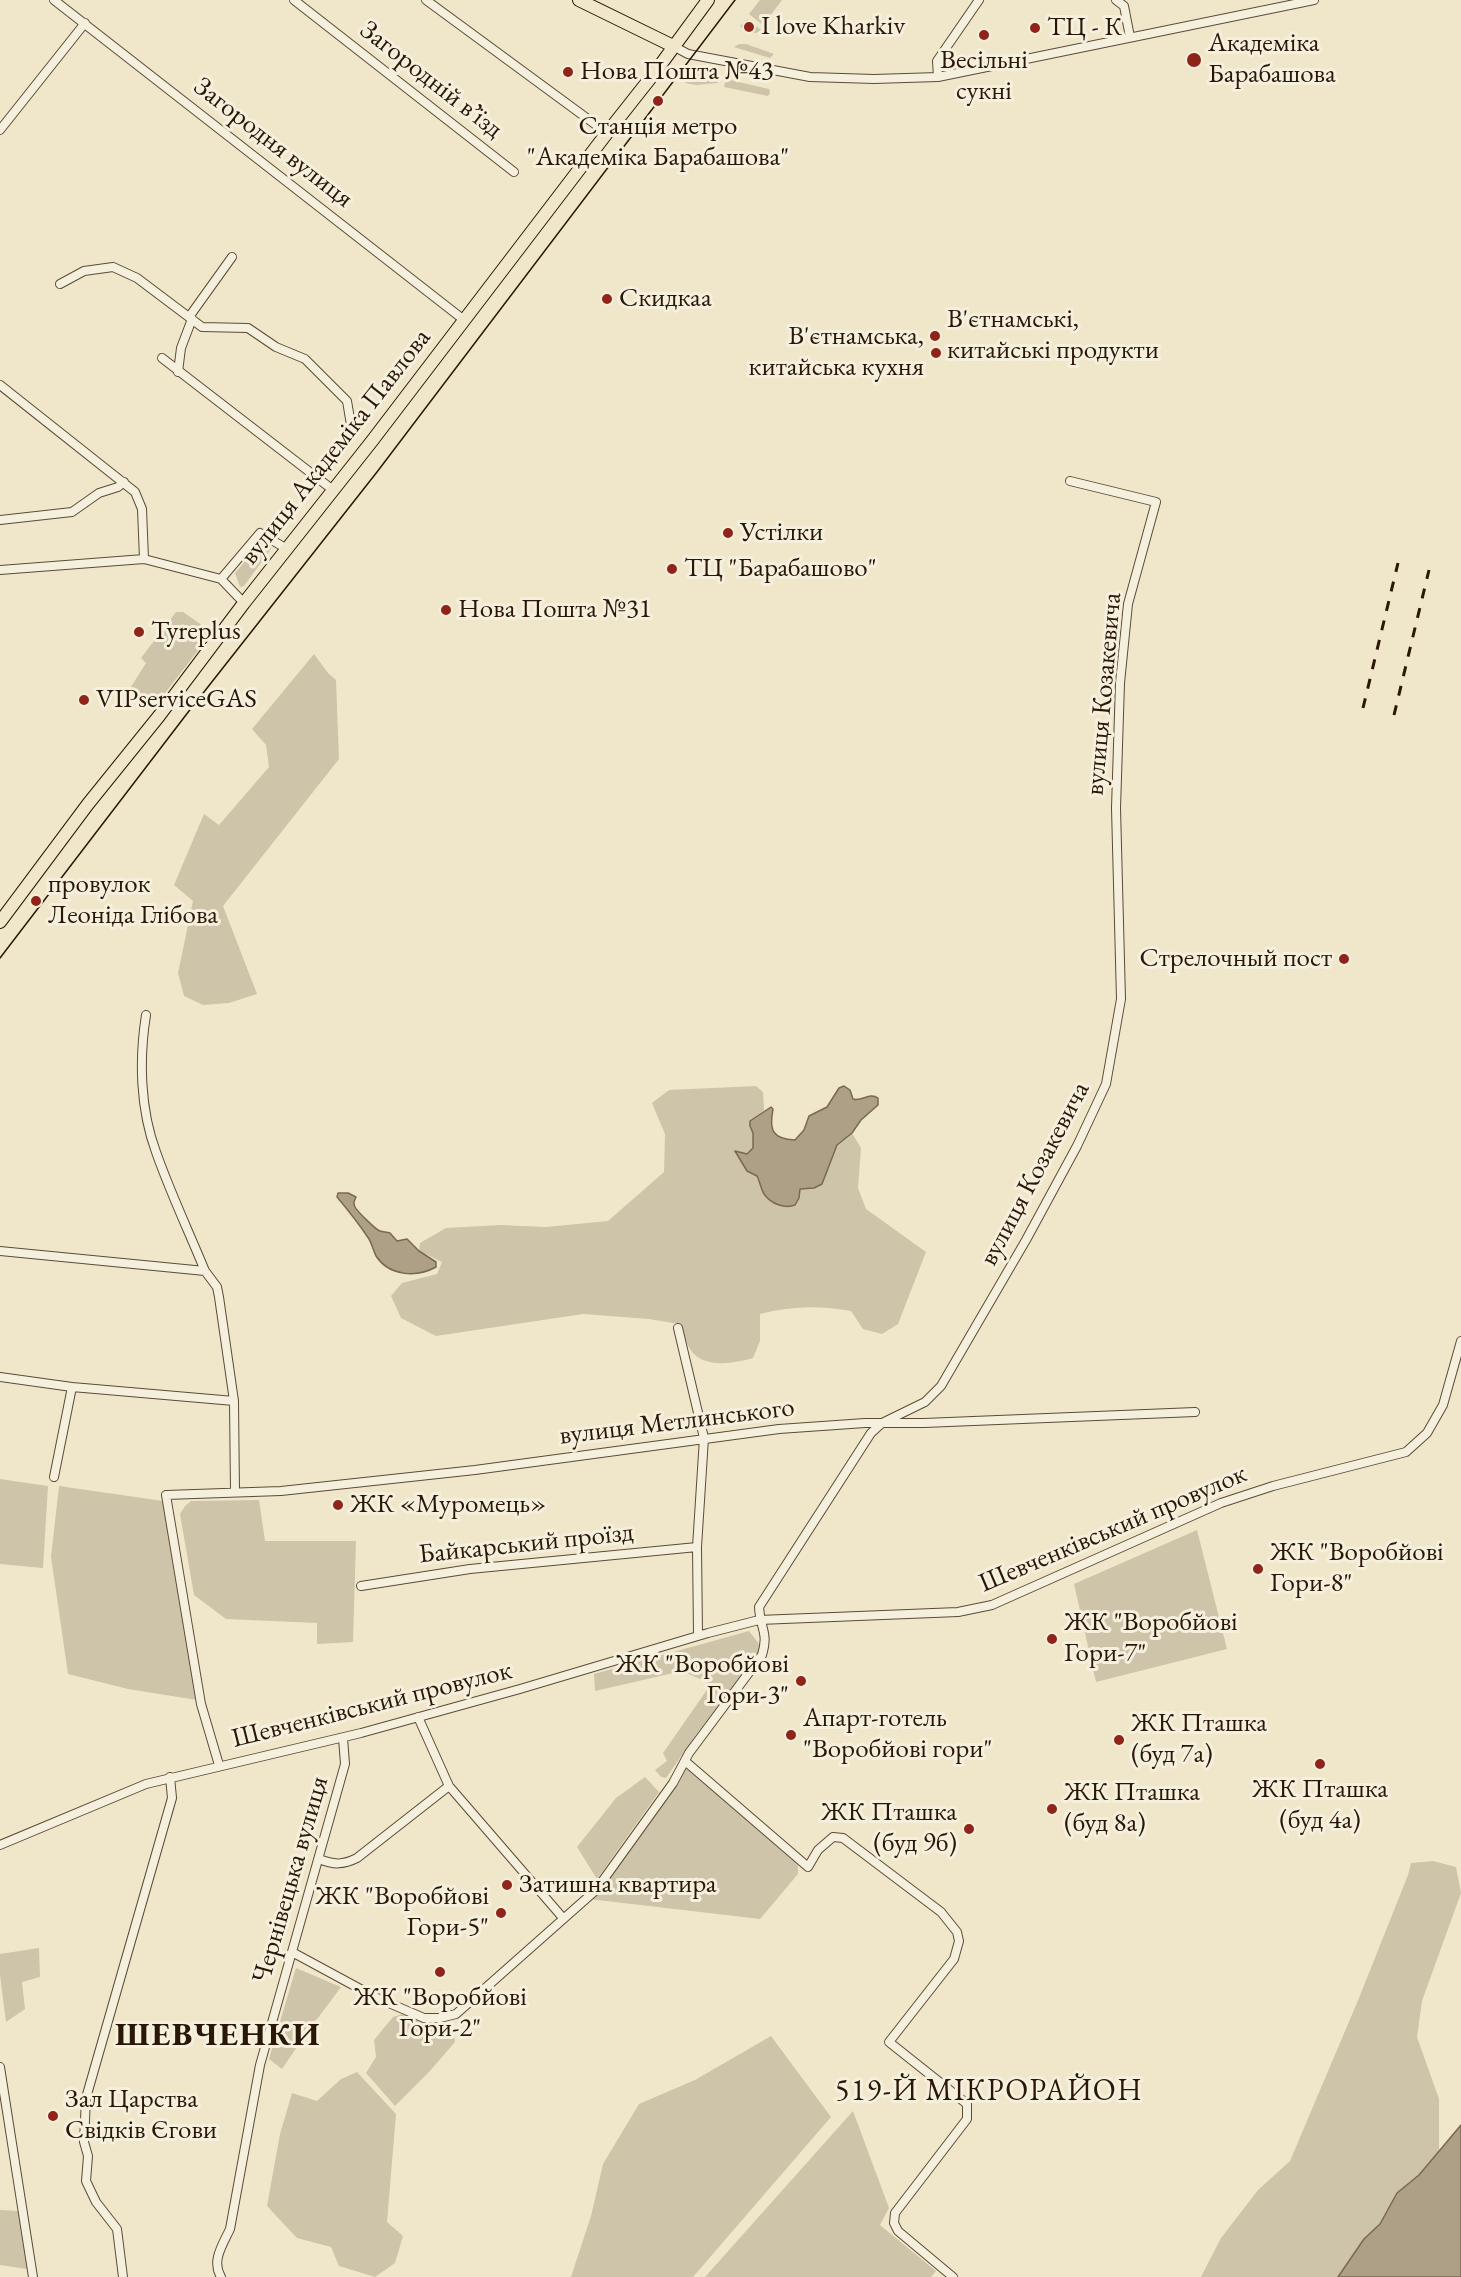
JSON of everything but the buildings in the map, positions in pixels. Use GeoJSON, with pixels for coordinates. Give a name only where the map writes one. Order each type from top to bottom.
{"type":"FeatureCollection","features":[{"type":"Feature","properties":{"kind":"main road"},"geometry":{"type":"LineString","coordinates":[[579,0],[674,46]]}},
{"type":"Feature","properties":{"kind":"main road","name":"вулиця Академіка Павлова"},"geometry":{"type":"LineString","coordinates":[[0,922],[88,804],[159,716],[243,603],[333,490],[656,71],[708,0]]}},
{"type":"Feature","properties":{"kind":"street","name":"Загородня вулиця"},"geometry":{"type":"LineString","coordinates":[[54,0],[464,320]]}},
{"type":"Feature","properties":{"kind":"street","name":"Загородній вʼїзд"},"geometry":{"type":"LineString","coordinates":[[294,0],[514,172]]}},
{"type":"Feature","properties":{"kind":"street"},"geometry":{"type":"LineString","coordinates":[[426,0],[607,133]]}},
{"type":"Feature","properties":{"kind":"street"},"geometry":{"type":"LineString","coordinates":[[938,76],[937,61],[979,0]]}},
{"type":"Feature","properties":{"kind":"street"},"geometry":{"type":"LineString","coordinates":[[1116,0],[1124,6],[1130,37]]}},
{"type":"Feature","properties":{"kind":"street"},"geometry":{"type":"LineString","coordinates":[[674,46],[688,54],[802,76],[874,79],[938,76],[1314,0]]}},
{"type":"Feature","properties":{"kind":"street"},"geometry":{"type":"LineString","coordinates":[[0,130],[85,23]]}},
{"type":"Feature","properties":{"kind":"street"},"geometry":{"type":"LineString","coordinates":[[178,372],[181,348],[191,318],[232,257]]}},
{"type":"Feature","properties":{"kind":"street"},"geometry":{"type":"LineString","coordinates":[[60,284],[84,272],[113,267],[137,278],[202,327],[248,328],[276,347],[305,359],[347,401],[352,431]]}},
{"type":"Feature","properties":{"kind":"street"},"geometry":{"type":"LineString","coordinates":[[162,358],[333,490]]}},
{"type":"Feature","properties":{"kind":"street"},"geometry":{"type":"LineString","coordinates":[[0,385],[135,492],[140,501],[144,560]]}},
{"type":"Feature","properties":{"kind":"street","name":"вулиця Козакевича"},"geometry":{"type":"LineString","coordinates":[[759,1620],[759,1607],[871,1433],[882,1424],[925,1402],[941,1386],[1026,1240],[1103,1095],[1111,1065],[1121,999],[1116,808],[1120,683],[1128,604],[1156,502],[1070,481]]}},
{"type":"Feature","properties":{"kind":"street"},"geometry":{"type":"LineString","coordinates":[[0,520],[72,512],[78,510],[91,498],[118,487],[124,482]]}},
{"type":"Feature","properties":{"kind":"street"},"geometry":{"type":"LineString","coordinates":[[221,579],[260,533],[287,549]]}},
{"type":"Feature","properties":{"kind":"street"},"geometry":{"type":"LineString","coordinates":[[0,570],[144,560],[221,579],[243,603]]}},
{"type":"Feature","properties":{"kind":"street"},"geometry":{"type":"LineString","coordinates":[[146,1015],[142,1040],[142,1082],[155,1150],[205,1271],[217,1287],[219,1297],[234,1401],[235,1492]]}},
{"type":"Feature","properties":{"kind":"street"},"geometry":{"type":"LineString","coordinates":[[0,1251],[205,1271]]}},
{"type":"Feature","properties":{"kind":"street"},"geometry":{"type":"LineString","coordinates":[[678,1328],[704,1438],[697,1547],[698,1635]]}},
{"type":"Feature","properties":{"kind":"street","name":"Шевченківський провулок"},"geometry":{"type":"LineString","coordinates":[[0,1845],[146,1784],[418,1717],[698,1635],[759,1620],[958,1612],[986,1606],[1239,1496],[1406,1452],[1427,1433],[1443,1406],[1461,1341]]}},
{"type":"Feature","properties":{"kind":"street"},"geometry":{"type":"LineString","coordinates":[[0,1377],[72,1387],[234,1401]]}},
{"type":"Feature","properties":{"kind":"street"},"geometry":{"type":"LineString","coordinates":[[54,1477],[72,1387]]}},
{"type":"Feature","properties":{"kind":"street","name":"вулиця Метлинського"},"geometry":{"type":"LineString","coordinates":[[219,1765],[201,1704],[166,1495],[281,1491],[475,1470],[779,1429],[1195,1412]]}},
{"type":"Feature","properties":{"kind":"street","name":"Байкарський проїзд"},"geometry":{"type":"LineString","coordinates":[[361,1586],[470,1569],[697,1547]]}},
{"type":"Feature","properties":{"kind":"street"},"geometry":{"type":"LineString","coordinates":[[292,1952],[377,1998],[424,2018],[440,2018],[456,2014],[596,1890],[673,1783],[687,1757],[762,1655],[766,1639],[759,1620]]}},
{"type":"Feature","properties":{"kind":"street"},"geometry":{"type":"LineString","coordinates":[[418,1717],[449,1786],[563,1918]]}},
{"type":"Feature","properties":{"kind":"street","name":"Чернівецька вулиця"},"geometry":{"type":"LineString","coordinates":[[221,2277],[217,2266],[218,2254],[230,2229],[260,2065],[345,1764],[343,1737]]}},
{"type":"Feature","properties":{"kind":"street"},"geometry":{"type":"LineString","coordinates":[[687,1757],[808,1867],[825,1843],[833,1837],[843,1838],[941,1912],[957,1932],[959,1941],[954,1959],[889,2042],[966,2104],[968,2109],[966,2119],[895,2213],[894,2218],[898,2231],[953,2277]]}},
{"type":"Feature","properties":{"kind":"street"},"geometry":{"type":"LineString","coordinates":[[123,2277],[117,2229],[96,2202],[86,2181],[88,2156],[84,2142],[86,2098],[172,1798],[170,1777]]}},
{"type":"Feature","properties":{"kind":"street"},"geometry":{"type":"LineString","coordinates":[[319,1859],[332,1864],[344,1864],[357,1858],[449,1786]]}},
{"type":"Feature","properties":{"kind":"street"},"geometry":{"type":"LineString","coordinates":[[0,2067],[33,2277]]}},
{"type":"Feature","properties":{"kind":"shaded area"},"geometry":{"type":"Polygon","coordinates":[[[760,0],[782,0],[763,25],[749,14],[760,0]]]}},
{"type":"Feature","properties":{"kind":"shaded area"},"geometry":{"type":"Polygon","coordinates":[[[747,19],[761,30],[756,33],[747,32],[740,26],[747,19]]]}},
{"type":"Feature","properties":{"kind":"shaded area"},"geometry":{"type":"Polygon","coordinates":[[[746,44],[774,54],[770,58],[734,47],[746,44]]]}},
{"type":"Feature","properties":{"kind":"shaded area"},"geometry":{"type":"Polygon","coordinates":[[[697,70],[718,77],[718,83],[696,85],[685,83],[697,70]]]}},
{"type":"Feature","properties":{"kind":"shaded area"},"geometry":{"type":"Polygon","coordinates":[[[726,79],[769,89],[770,93],[768,96],[724,87],[726,79]]]}},
{"type":"Feature","properties":{"kind":"shaded area"},"geometry":{"type":"Polygon","coordinates":[[[265,541],[271,549],[244,586],[240,587],[235,573],[265,541]]]}},
{"type":"Feature","properties":{"kind":"shaded area"},"geometry":{"type":"Polygon","coordinates":[[[176,612],[183,612],[209,630],[210,635],[155,706],[129,690],[146,663],[141,658],[176,612]]]}},
{"type":"Feature","properties":{"kind":"shaded area"},"geometry":{"type":"Polygon","coordinates":[[[314,654],[336,680],[339,759],[223,906],[257,994],[229,1003],[203,1005],[184,996],[178,973],[193,901],[174,885],[204,814],[219,825],[269,767],[266,745],[252,729],[314,654]]]}},
{"type":"Feature","properties":{"kind":"shaded area"},"geometry":{"type":"Polygon","coordinates":[[[756,1086],[763,1092],[764,1110],[750,1122],[753,1148],[747,1154],[735,1151],[747,1171],[757,1176],[767,1198],[783,1206],[795,1205],[800,1189],[814,1188],[826,1175],[828,1163],[837,1145],[852,1133],[861,1148],[858,1188],[866,1209],[926,1252],[898,1324],[882,1334],[863,1329],[851,1311],[816,1307],[771,1311],[760,1314],[760,1341],[753,1358],[714,1363],[694,1354],[679,1324],[649,1319],[583,1314],[436,1336],[401,1318],[391,1296],[402,1283],[437,1274],[442,1262],[419,1251],[420,1243],[446,1228],[500,1225],[546,1227],[608,1221],[664,1172],[665,1134],[652,1103],[669,1090],[756,1086]]]}},
{"type":"Feature","properties":{"kind":"shaded area"},"geometry":{"type":"Polygon","coordinates":[[[844,1086],[850,1090],[853,1099],[875,1096],[878,1098],[878,1105],[861,1120],[852,1133],[837,1145],[822,1184],[814,1188],[800,1189],[795,1205],[783,1206],[774,1203],[764,1194],[757,1176],[747,1171],[735,1151],[747,1154],[753,1148],[750,1121],[771,1107],[774,1132],[781,1138],[795,1140],[804,1130],[809,1116],[827,1107],[839,1088],[844,1086]]]}},
{"type":"Feature","properties":{"kind":"shaded area"},"geometry":{"type":"Polygon","coordinates":[[[338,1193],[348,1193],[356,1197],[355,1207],[375,1227],[380,1231],[390,1233],[397,1241],[407,1239],[419,1251],[436,1262],[436,1267],[412,1274],[395,1271],[381,1263],[369,1239],[337,1197],[338,1193]]]}},
{"type":"Feature","properties":{"kind":"shaded area"},"geometry":{"type":"Polygon","coordinates":[[[0,1479],[48,1486],[43,1568],[0,1564],[0,1479]]]}},
{"type":"Feature","properties":{"kind":"shaded area"},"geometry":{"type":"Polygon","coordinates":[[[59,1486],[163,1501],[197,1700],[128,1689],[68,1674],[51,1557],[59,1486]]]}},
{"type":"Feature","properties":{"kind":"shaded area"},"geometry":{"type":"Polygon","coordinates":[[[259,1500],[265,1541],[356,1541],[353,1642],[317,1644],[317,1623],[226,1619],[194,1595],[180,1514],[185,1506],[191,1501],[259,1500]]]}},
{"type":"Feature","properties":{"kind":"shaded area"},"geometry":{"type":"Polygon","coordinates":[[[1197,1530],[1227,1649],[1096,1682],[1074,1584],[1197,1530]]]}},
{"type":"Feature","properties":{"kind":"shaded area"},"geometry":{"type":"Polygon","coordinates":[[[749,1631],[760,1648],[754,1661],[698,1732],[666,1778],[661,1777],[655,1770],[667,1761],[663,1753],[711,1684],[682,1671],[595,1691],[594,1674],[749,1631]]]}},
{"type":"Feature","properties":{"kind":"shaded area"},"geometry":{"type":"Polygon","coordinates":[[[685,1766],[798,1865],[798,1874],[760,1919],[589,1899],[599,1892],[678,1784],[685,1766]]]}},
{"type":"Feature","properties":{"kind":"shaded area"},"geometry":{"type":"Polygon","coordinates":[[[645,1777],[659,1792],[597,1879],[577,1847],[616,1798],[645,1777]]]}},
{"type":"Feature","properties":{"kind":"shaded area"},"geometry":{"type":"Polygon","coordinates":[[[1433,1861],[1456,1867],[1461,1893],[1422,2001],[1417,2037],[1439,2099],[1439,2151],[1419,2175],[1397,2193],[1380,2224],[1364,2239],[1338,2277],[1201,2277],[1221,2238],[1258,2190],[1290,2161],[1359,1998],[1411,1863],[1433,1861]]]}},
{"type":"Feature","properties":{"kind":"shaded area"},"geometry":{"type":"Polygon","coordinates":[[[39,1948],[40,1977],[22,1982],[25,2009],[6,2022],[0,1975],[0,1954],[39,1948]]]}},
{"type":"Feature","properties":{"kind":"shaded area"},"geometry":{"type":"Polygon","coordinates":[[[296,1968],[341,1987],[318,2018],[305,2029],[301,2041],[282,2069],[269,2059],[296,1968]]]}},
{"type":"Feature","properties":{"kind":"shaded area"},"geometry":{"type":"Polygon","coordinates":[[[406,2013],[436,2021],[453,2031],[455,2042],[395,2106],[366,2073],[376,2057],[374,2040],[393,2017],[406,2013]]]}},
{"type":"Feature","properties":{"kind":"shaded area"},"geometry":{"type":"Polygon","coordinates":[[[771,2036],[831,2117],[693,2277],[571,2277],[591,2216],[603,2164],[639,2104],[695,2080],[771,2036]]]}},
{"type":"Feature","properties":{"kind":"shaded area"},"geometry":{"type":"Polygon","coordinates":[[[357,2072],[396,2114],[387,2222],[403,2236],[395,2263],[375,2277],[339,2266],[331,2247],[297,2238],[267,2206],[280,2134],[292,2093],[317,2101],[341,2079],[357,2072]]]}},
{"type":"Feature","properties":{"kind":"shaded area"},"geometry":{"type":"Polygon","coordinates":[[[853,2111],[889,2208],[880,2225],[936,2271],[931,2277],[705,2277],[853,2111]]]}},
{"type":"Feature","properties":{"kind":"shaded area"},"geometry":{"type":"Polygon","coordinates":[[[1461,2125],[1461,2277],[1338,2277],[1364,2239],[1380,2224],[1397,2193],[1419,2175],[1461,2125]]]}},
{"type":"Feature","properties":{"kind":"shaded area"},"geometry":{"type":"Polygon","coordinates":[[[0,2210],[19,2211],[27,2269],[0,2265],[0,2210]]]}},
{"type":"Feature","properties":{"kind":"tram line"},"geometry":{"type":"LineString","coordinates":[[0,958],[189,711],[377,472],[735,0]]}},
{"type":"Feature","properties":{"kind":"railway"},"geometry":{"type":"LineString","coordinates":[[1363,708],[1398,563]]}},
{"type":"Feature","properties":{"kind":"railway"},"geometry":{"type":"LineString","coordinates":[[1394,715],[1429,570]]}},
{"type":"Feature","properties":{"kind":"place","name":"I love Kharkiv"},"geometry":{"type":"Point","coordinates":[749,27]}},
{"type":"Feature","properties":{"kind":"place","name":"ТЦ - К"},"geometry":{"type":"Point","coordinates":[1035,28]}},
{"type":"Feature","properties":{"kind":"place","name":"Весільні сукні"},"geometry":{"type":"Point","coordinates":[984,35]}},
{"type":"Feature","properties":{"kind":"place","name":"Академіка Барабашова"},"geometry":{"type":"Point","coordinates":[1194,60]}},
{"type":"Feature","properties":{"kind":"place","name":"Нова Пошта №43"},"geometry":{"type":"Point","coordinates":[568,72]}},
{"type":"Feature","properties":{"kind":"place","name":"Станція метро \"Академіка Барабашова\""},"geometry":{"type":"Point","coordinates":[658,101]}},
{"type":"Feature","properties":{"kind":"place","name":"Скидкаа"},"geometry":{"type":"Point","coordinates":[607,299]}},
{"type":"Feature","properties":{"kind":"place","name":"В'єтнамські, китайські продукти"},"geometry":{"type":"Point","coordinates":[935,336]}},
{"type":"Feature","properties":{"kind":"place","name":"В'єтнамська, китайська кухня"},"geometry":{"type":"Point","coordinates":[936,353]}},
{"type":"Feature","properties":{"kind":"place","name":"Устілки"},"geometry":{"type":"Point","coordinates":[728,533]}},
{"type":"Feature","properties":{"kind":"place","name":"ТЦ \"Барабашово\""},"geometry":{"type":"Point","coordinates":[672,569]}},
{"type":"Feature","properties":{"kind":"place","name":"Нова Пошта №31"},"geometry":{"type":"Point","coordinates":[446,610]}},
{"type":"Feature","properties":{"kind":"place","name":"Tyreplus"},"geometry":{"type":"Point","coordinates":[139,632]}},
{"type":"Feature","properties":{"kind":"place","name":"VIPserviceGAS"},"geometry":{"type":"Point","coordinates":[84,700]}},
{"type":"Feature","properties":{"kind":"place","name":"провулок Леоніда Глібова"},"geometry":{"type":"Point","coordinates":[36,901]}},
{"type":"Feature","properties":{"kind":"place","name":"Стрелочный пост"},"geometry":{"type":"Point","coordinates":[1344,959]}},
{"type":"Feature","properties":{"kind":"place","name":"ЖК «Муромець»"},"geometry":{"type":"Point","coordinates":[338,1505]}},
{"type":"Feature","properties":{"kind":"place","name":"ЖК \"Воробйові Гори-8\""},"geometry":{"type":"Point","coordinates":[1258,1569]}},
{"type":"Feature","properties":{"kind":"place","name":"ЖК \"Воробйові Гори-7\""},"geometry":{"type":"Point","coordinates":[1052,1639]}},
{"type":"Feature","properties":{"kind":"place","name":"ЖК \"Воробйові Гори-3\""},"geometry":{"type":"Point","coordinates":[801,1681]}},
{"type":"Feature","properties":{"kind":"place","name":"Апарт-готель \"Воробйові гори\""},"geometry":{"type":"Point","coordinates":[791,1735]}},
{"type":"Feature","properties":{"kind":"place","name":"ЖК Пташка (буд 7а)"},"geometry":{"type":"Point","coordinates":[1119,1740]}},
{"type":"Feature","properties":{"kind":"place","name":"ЖК Пташка (буд 4а)"},"geometry":{"type":"Point","coordinates":[1320,1764]}},
{"type":"Feature","properties":{"kind":"place","name":"ЖК Пташка (буд 8а)"},"geometry":{"type":"Point","coordinates":[1052,1809]}},
{"type":"Feature","properties":{"kind":"place","name":"ЖК Пташка (буд 9б)"},"geometry":{"type":"Point","coordinates":[969,1829]}},
{"type":"Feature","properties":{"kind":"place","name":"Затишна квартира"},"geometry":{"type":"Point","coordinates":[507,1885]}},
{"type":"Feature","properties":{"kind":"place","name":"ЖК \"Воробйові Гори-5\""},"geometry":{"type":"Point","coordinates":[501,1913]}},
{"type":"Feature","properties":{"kind":"place","name":"ЖК \"Воробйові Гори-2\""},"geometry":{"type":"Point","coordinates":[440,1972]}},
{"type":"Feature","properties":{"kind":"place","name":"Зал Царства Свідків Єгови"},"geometry":{"type":"Point","coordinates":[53,2116]}},
{"type":"Feature","properties":{"kind":"district","name":"ШЕВЧЕНКИ"},"geometry":{"type":"Point","coordinates":[218,2036]}},
{"type":"Feature","properties":{"kind":"district","name":"519-Й МІКРОРАЙОН"},"geometry":{"type":"Point","coordinates":[989,2092]}}]}
